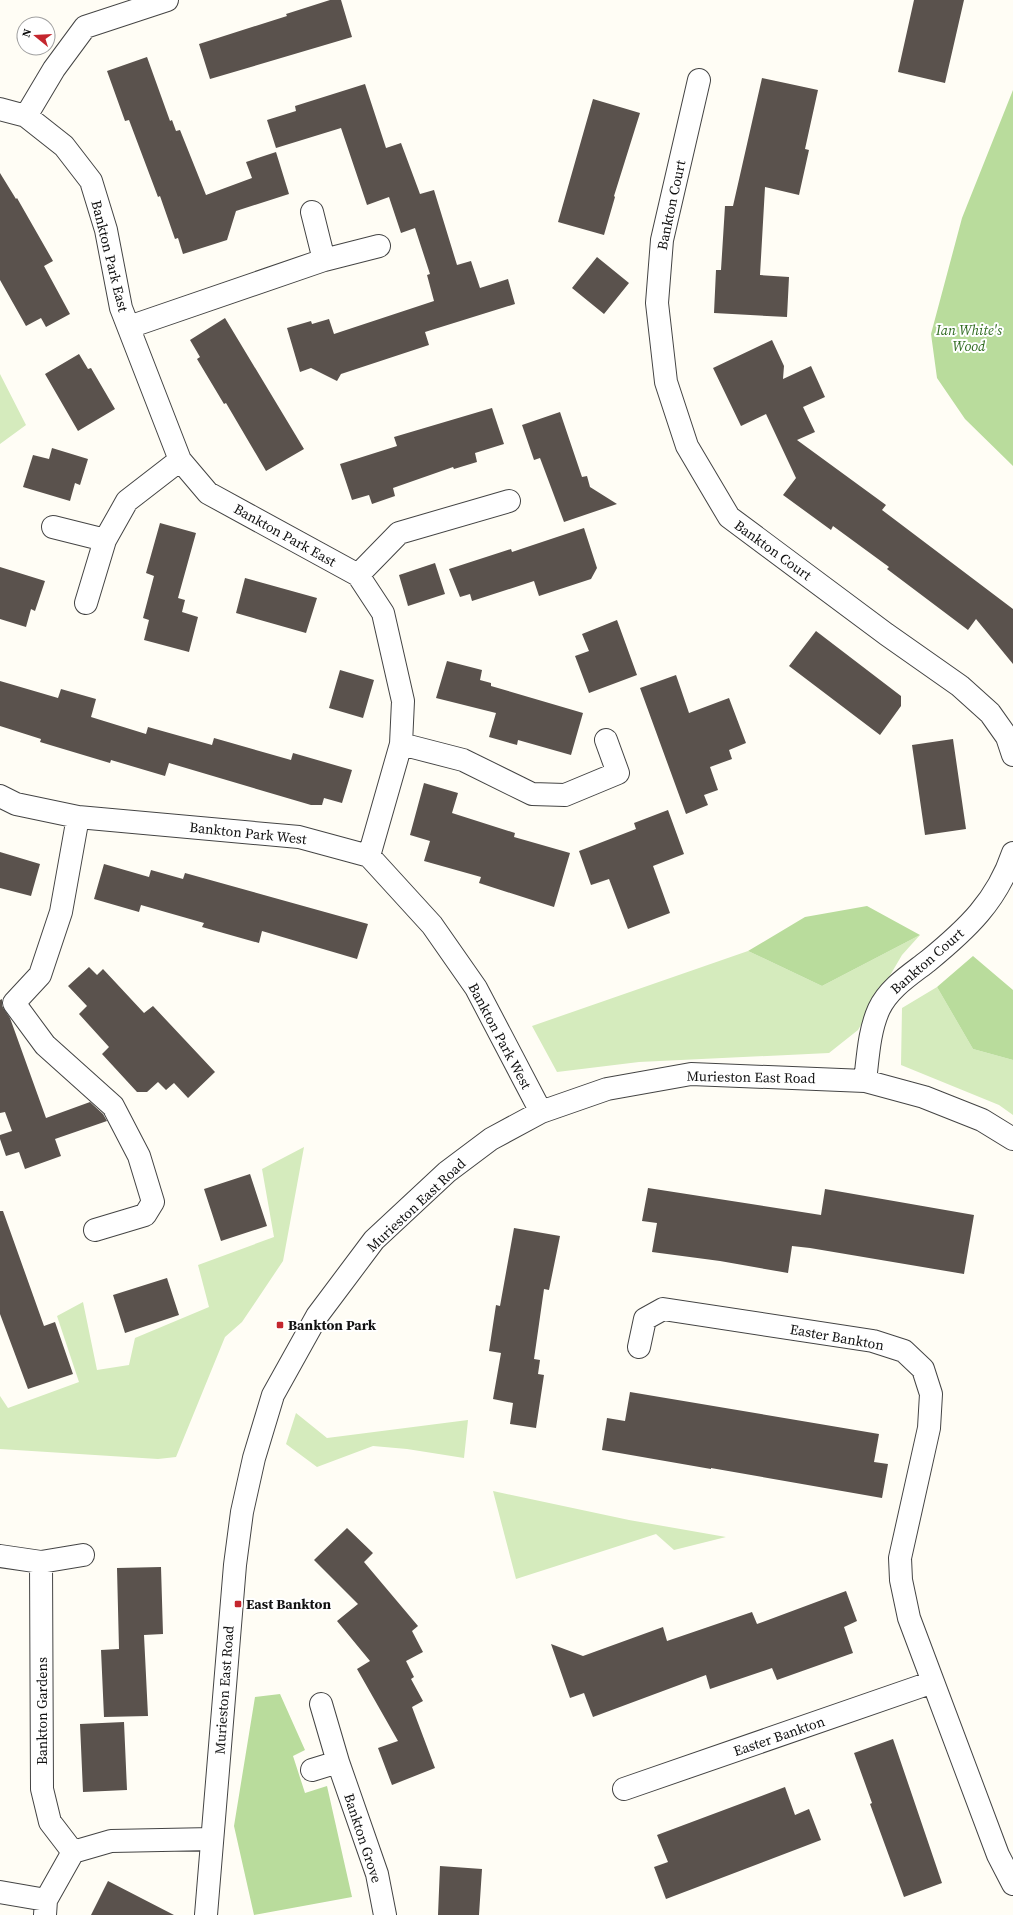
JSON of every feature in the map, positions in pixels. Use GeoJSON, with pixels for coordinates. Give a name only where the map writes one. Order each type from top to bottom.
{"type":"FeatureCollection","features":[{"type":"Feature","properties":{"kind":"street"},"geometry":{"type":"LineString","coordinates":[[26,116],[54,69],[85,27],[167,0]]}},
{"type":"Feature","properties":{"kind":"street","name":"Bankton Court"},"geometry":{"type":"LineString","coordinates":[[699,80],[662,240],[657,303],[666,382],[687,446],[729,517],[886,634],[960,686],[990,713],[1007,737],[1013,756]]}},
{"type":"Feature","properties":{"kind":"street","name":"Bankton Park East"},"geometry":{"type":"LineString","coordinates":[[0,109],[26,116],[64,146],[91,181],[106,230],[121,308],[180,460],[208,493],[358,575],[383,613],[403,701],[401,744],[369,856]]}},
{"type":"Feature","properties":{"kind":"street"},"geometry":{"type":"LineString","coordinates":[[312,212],[324,260]]}},
{"type":"Feature","properties":{"kind":"street","name":"Bankton Park East"},"geometry":{"type":"LineString","coordinates":[[129,327],[324,260],[379,246]]}},
{"type":"Feature","properties":{"kind":"street"},"geometry":{"type":"LineString","coordinates":[[86,603],[104,540],[127,501],[180,460]]}},
{"type":"Feature","properties":{"kind":"street"},"geometry":{"type":"LineString","coordinates":[[358,575],[399,533],[509,501]]}},
{"type":"Feature","properties":{"kind":"street"},"geometry":{"type":"LineString","coordinates":[[54,527],[104,540]]}},
{"type":"Feature","properties":{"kind":"street"},"geometry":{"type":"LineString","coordinates":[[401,744],[463,760],[532,794],[565,795],[618,773],[606,740]]}},
{"type":"Feature","properties":{"kind":"street","name":"Bankton Park West"},"geometry":{"type":"LineString","coordinates":[[0,796],[16,804],[78,817],[299,837],[369,856],[432,925],[476,988],[541,1112]]}},
{"type":"Feature","properties":{"kind":"street"},"geometry":{"type":"LineString","coordinates":[[78,817],[60,912],[40,975],[7,1005],[45,1045],[113,1106],[139,1156],[153,1202],[145,1215],[95,1230]]}},
{"type":"Feature","properties":{"kind":"street","name":"Bankton Court"},"geometry":{"type":"LineString","coordinates":[[865,1081],[871,1037],[879,1009],[892,989],[957,936],[981,913],[999,888],[1013,853]]}},
{"type":"Feature","properties":{"kind":"street","name":"Murieston East Road"},"geometry":{"type":"LineString","coordinates":[[206,1915],[229,1622],[242,1512],[254,1458],[273,1395],[317,1316],[374,1240],[447,1172],[491,1139],[541,1112],[607,1089],[691,1074],[865,1081],[924,1097],[975,1117],[1013,1139]]}},
{"type":"Feature","properties":{"kind":"street","name":"Easter Bankton"},"geometry":{"type":"LineString","coordinates":[[639,1347],[645,1318],[663,1309],[873,1341],[904,1351],[923,1369],[931,1394],[929,1428],[900,1558],[901,1580],[909,1618],[998,1855],[1013,1884]]}},
{"type":"Feature","properties":{"kind":"street"},"geometry":{"type":"LineString","coordinates":[[0,1556],[41,1562],[82,1555]]}},
{"type":"Feature","properties":{"kind":"street","name":"Bankton Gardens"},"geometry":{"type":"LineString","coordinates":[[41,1562],[42,1789],[50,1822],[73,1852]]}},
{"type":"Feature","properties":{"kind":"street","name":"Easter Bankton"},"geometry":{"type":"LineString","coordinates":[[624,1789],[933,1682]]}},
{"type":"Feature","properties":{"kind":"street","name":"Bankton Grove"},"geometry":{"type":"LineString","coordinates":[[322,1704],[338,1762],[377,1874],[385,1915]]}},
{"type":"Feature","properties":{"kind":"street"},"geometry":{"type":"LineString","coordinates":[[312,1770],[338,1762]]}},
{"type":"Feature","properties":{"kind":"street"},"geometry":{"type":"LineString","coordinates":[[0,1892],[46,1907],[73,1852],[110,1842],[212,1839]]}},
{"type":"Feature","properties":{"kind":"green space","name":"Ian White's Wood"},"geometry":{"type":"Polygon","coordinates":[[[1013,90],[1013,466],[965,419],[937,378],[931,334],[962,218],[1013,90]]]}},
{"type":"Feature","properties":{"kind":"green space"},"geometry":{"type":"Polygon","coordinates":[[[0,374],[26,425],[0,444],[0,374]]]}},
{"type":"Feature","properties":{"kind":"green space"},"geometry":{"type":"Polygon","coordinates":[[[867,906],[920,935],[822,986],[748,951],[805,917],[867,906]]]}},
{"type":"Feature","properties":{"kind":"green space"},"geometry":{"type":"Polygon","coordinates":[[[920,935],[902,955],[858,1030],[829,1053],[639,1062],[557,1072],[532,1026],[748,951],[822,986],[920,935]]]}},
{"type":"Feature","properties":{"kind":"green space"},"geometry":{"type":"Polygon","coordinates":[[[973,956],[1013,990],[1013,1060],[973,1049],[937,987],[973,956]]]}},
{"type":"Feature","properties":{"kind":"green space"},"geometry":{"type":"Polygon","coordinates":[[[937,987],[973,1049],[1013,1060],[1013,1115],[999,1105],[901,1065],[902,1008],[937,987]]]}},
{"type":"Feature","properties":{"kind":"green space"},"geometry":{"type":"Polygon","coordinates":[[[304,1147],[283,1261],[242,1322],[225,1337],[176,1457],[158,1459],[0,1449],[0,1396],[8,1408],[79,1382],[57,1316],[83,1302],[97,1370],[129,1365],[135,1338],[209,1307],[198,1265],[274,1237],[262,1169],[304,1147]]]}},
{"type":"Feature","properties":{"kind":"green space"},"geometry":{"type":"Polygon","coordinates":[[[296,1413],[327,1438],[468,1420],[464,1458],[407,1449],[373,1446],[317,1467],[286,1444],[296,1413]]]}},
{"type":"Feature","properties":{"kind":"green space"},"geometry":{"type":"Polygon","coordinates":[[[493,1491],[629,1520],[726,1537],[674,1550],[656,1534],[516,1579],[493,1491]]]}},
{"type":"Feature","properties":{"kind":"green space"},"geometry":{"type":"Polygon","coordinates":[[[280,1694],[305,1750],[293,1756],[305,1793],[327,1786],[352,1897],[254,1915],[234,1826],[255,1697],[280,1694]]]}},
{"type":"Feature","properties":{"kind":"building"},"geometry":{"type":"Polygon","coordinates":[[[330,0],[341,0],[352,37],[210,79],[199,44],[287,16],[286,14],[330,0]]]}},
{"type":"Feature","properties":{"kind":"building"},"geometry":{"type":"Polygon","coordinates":[[[914,0],[964,0],[945,83],[898,72],[914,0]]]}},
{"type":"Feature","properties":{"kind":"building"},"geometry":{"type":"Polygon","coordinates":[[[147,57],[170,121],[172,120],[176,131],[180,130],[206,195],[252,178],[246,162],[276,152],[289,194],[236,211],[227,240],[183,254],[178,238],[175,239],[160,196],[158,197],[129,120],[125,121],[107,71],[147,57]]]}},
{"type":"Feature","properties":{"kind":"building"},"geometry":{"type":"Polygon","coordinates":[[[762,78],[818,90],[805,149],[809,150],[799,195],[765,187],[760,275],[789,277],[787,317],[714,313],[716,270],[721,270],[725,206],[733,206],[762,78]]]}},
{"type":"Feature","properties":{"kind":"building"},"geometry":{"type":"Polygon","coordinates":[[[365,84],[386,148],[401,143],[420,194],[434,190],[457,265],[471,261],[480,288],[508,279],[515,304],[425,332],[429,345],[341,374],[337,381],[311,368],[300,372],[287,328],[311,321],[312,324],[329,319],[334,334],[434,301],[427,275],[430,274],[415,228],[401,233],[389,197],[367,205],[341,128],[276,148],[267,120],[296,111],[295,106],[365,84]]]}},
{"type":"Feature","properties":{"kind":"building"},"geometry":{"type":"Polygon","coordinates":[[[593,99],[640,113],[614,196],[615,197],[604,235],[558,222],[593,99]]]}},
{"type":"Feature","properties":{"kind":"building"},"geometry":{"type":"Polygon","coordinates":[[[0,173],[16,199],[17,198],[53,261],[44,266],[70,314],[46,327],[41,318],[26,326],[0,280],[0,173]]]}},
{"type":"Feature","properties":{"kind":"building"},"geometry":{"type":"Polygon","coordinates":[[[597,257],[629,283],[604,314],[572,288],[597,257]]]}},
{"type":"Feature","properties":{"kind":"building"},"geometry":{"type":"Polygon","coordinates":[[[225,318],[304,449],[266,471],[226,403],[224,404],[197,359],[200,357],[190,340],[225,318]]]}},
{"type":"Feature","properties":{"kind":"building"},"geometry":{"type":"Polygon","coordinates":[[[772,340],[784,366],[783,379],[811,366],[825,397],[803,407],[815,432],[797,440],[886,505],[882,510],[1013,609],[1013,664],[976,619],[968,630],[887,569],[889,567],[833,526],[831,530],[783,495],[796,478],[766,414],[741,426],[713,368],[772,340]]]}},
{"type":"Feature","properties":{"kind":"building"},"geometry":{"type":"Polygon","coordinates":[[[79,354],[88,369],[91,368],[115,409],[78,431],[45,374],[79,354]]]}},
{"type":"Feature","properties":{"kind":"building"},"geometry":{"type":"Polygon","coordinates":[[[492,408],[504,444],[475,453],[477,462],[454,469],[453,467],[393,488],[395,496],[372,504],[369,495],[352,500],[340,464],[397,446],[394,437],[492,408]]]}},
{"type":"Feature","properties":{"kind":"building"},"geometry":{"type":"Polygon","coordinates":[[[560,412],[582,477],[587,476],[590,487],[617,504],[564,522],[540,458],[534,460],[522,425],[560,412]]]}},
{"type":"Feature","properties":{"kind":"building"},"geometry":{"type":"Polygon","coordinates":[[[52,448],[88,459],[80,485],[75,483],[70,501],[23,487],[33,455],[49,459],[52,448]]]}},
{"type":"Feature","properties":{"kind":"building"},"geometry":{"type":"Polygon","coordinates":[[[160,523],[196,533],[178,598],[185,600],[182,612],[198,617],[189,652],[144,640],[149,620],[143,618],[154,576],[146,573],[160,523]]]}},
{"type":"Feature","properties":{"kind":"building"},"geometry":{"type":"Polygon","coordinates":[[[584,528],[597,568],[591,579],[539,596],[534,581],[472,601],[470,594],[460,597],[449,569],[511,549],[512,552],[584,528]]]}},
{"type":"Feature","properties":{"kind":"building"},"geometry":{"type":"Polygon","coordinates":[[[435,563],[445,594],[408,606],[399,575],[435,563]]]}},
{"type":"Feature","properties":{"kind":"building"},"geometry":{"type":"Polygon","coordinates":[[[0,567],[45,581],[35,611],[31,609],[26,627],[0,619],[0,567]]]}},
{"type":"Feature","properties":{"kind":"building"},"geometry":{"type":"Polygon","coordinates":[[[245,578],[317,598],[306,633],[236,613],[245,578]]]}},
{"type":"Feature","properties":{"kind":"building"},"geometry":{"type":"Polygon","coordinates":[[[617,620],[637,675],[589,693],[575,656],[589,651],[582,634],[617,620]]]}},
{"type":"Feature","properties":{"kind":"building"},"geometry":{"type":"Polygon","coordinates":[[[816,631],[901,696],[901,706],[880,735],[789,666],[816,631]]]}},
{"type":"Feature","properties":{"kind":"building"},"geometry":{"type":"Polygon","coordinates":[[[447,661],[482,670],[480,680],[491,683],[491,686],[583,713],[571,755],[518,740],[517,745],[489,737],[496,713],[436,698],[447,661]]]}},
{"type":"Feature","properties":{"kind":"building"},"geometry":{"type":"Polygon","coordinates":[[[340,670],[374,680],[363,718],[329,708],[340,670]]]}},
{"type":"Feature","properties":{"kind":"building"},"geometry":{"type":"Polygon","coordinates":[[[676,675],[689,713],[729,698],[746,743],[729,750],[732,759],[710,767],[718,790],[704,795],[708,805],[686,814],[640,688],[676,675]]]}},
{"type":"Feature","properties":{"kind":"building"},"geometry":{"type":"Polygon","coordinates":[[[0,681],[58,698],[61,689],[96,699],[91,717],[146,734],[148,727],[212,745],[214,738],[291,760],[293,753],[352,770],[342,803],[324,798],[322,805],[311,805],[169,763],[165,776],[111,760],[110,763],[40,742],[41,739],[0,726],[0,681]]]}},
{"type":"Feature","properties":{"kind":"building"},"geometry":{"type":"Polygon","coordinates":[[[953,739],[966,829],[925,835],[912,745],[953,739]]]}},
{"type":"Feature","properties":{"kind":"building"},"geometry":{"type":"Polygon","coordinates":[[[424,783],[458,793],[452,813],[515,833],[514,837],[570,853],[554,907],[479,883],[481,877],[424,861],[430,841],[410,835],[424,783]]]}},
{"type":"Feature","properties":{"kind":"building"},"geometry":{"type":"Polygon","coordinates":[[[668,810],[684,854],[653,866],[670,913],[628,929],[609,879],[591,885],[579,851],[636,829],[634,823],[668,810]]]}},
{"type":"Feature","properties":{"kind":"building"},"geometry":{"type":"Polygon","coordinates":[[[0,852],[40,864],[31,896],[0,888],[0,852]]]}},
{"type":"Feature","properties":{"kind":"building"},"geometry":{"type":"Polygon","coordinates":[[[104,864],[149,877],[151,870],[183,879],[185,873],[368,924],[357,959],[262,931],[259,943],[202,927],[204,923],[141,905],[139,912],[94,899],[104,864]]]}},
{"type":"Feature","properties":{"kind":"building"},"geometry":{"type":"Polygon","coordinates":[[[89,967],[97,975],[103,969],[144,1013],[153,1006],[215,1072],[188,1098],[174,1083],[166,1090],[158,1082],[147,1092],[137,1092],[102,1054],[109,1047],[79,1014],[87,1006],[68,986],[89,967]]]}},
{"type":"Feature","properties":{"kind":"building"},"geometry":{"type":"Polygon","coordinates":[[[2,999],[2,1006],[10,1018],[46,1118],[90,1102],[103,1114],[107,1121],[55,1139],[61,1156],[25,1169],[19,1152],[6,1156],[0,1139],[0,1135],[12,1131],[5,1112],[0,1113],[0,1000],[2,999]]]}},
{"type":"Feature","properties":{"kind":"building"},"geometry":{"type":"Polygon","coordinates":[[[250,1174],[267,1226],[221,1241],[204,1189],[250,1174]]]}},
{"type":"Feature","properties":{"kind":"building"},"geometry":{"type":"Polygon","coordinates":[[[648,1188],[821,1215],[825,1189],[974,1215],[964,1274],[792,1246],[788,1273],[720,1261],[652,1252],[657,1223],[642,1221],[648,1188]]]}},
{"type":"Feature","properties":{"kind":"building"},"geometry":{"type":"Polygon","coordinates":[[[0,1211],[3,1211],[44,1326],[55,1322],[73,1374],[28,1389],[0,1314],[0,1211]]]}},
{"type":"Feature","properties":{"kind":"building"},"geometry":{"type":"Polygon","coordinates":[[[514,1228],[560,1236],[549,1290],[544,1289],[534,1359],[540,1360],[538,1374],[544,1375],[536,1428],[510,1424],[513,1403],[493,1399],[501,1353],[489,1351],[496,1305],[500,1306],[514,1228]]]}},
{"type":"Feature","properties":{"kind":"building"},"geometry":{"type":"Polygon","coordinates":[[[167,1278],[179,1315],[125,1333],[113,1295],[167,1278]]]}},
{"type":"Feature","properties":{"kind":"building"},"geometry":{"type":"Polygon","coordinates":[[[630,1392],[879,1434],[874,1462],[888,1464],[882,1498],[602,1450],[607,1418],[625,1421],[630,1392]]]}},
{"type":"Feature","properties":{"kind":"building"},"geometry":{"type":"Polygon","coordinates":[[[347,1528],[373,1553],[364,1562],[418,1626],[412,1631],[423,1652],[406,1661],[414,1677],[411,1679],[423,1701],[412,1707],[435,1768],[392,1785],[378,1748],[398,1741],[357,1669],[370,1661],[337,1621],[358,1604],[314,1560],[347,1528]]]}},
{"type":"Feature","properties":{"kind":"building"},"geometry":{"type":"Polygon","coordinates":[[[161,1567],[163,1634],[144,1635],[148,1716],[104,1717],[101,1650],[119,1649],[117,1568],[161,1567]]]}},
{"type":"Feature","properties":{"kind":"building"},"geometry":{"type":"Polygon","coordinates":[[[846,1591],[857,1621],[844,1627],[853,1653],[777,1680],[772,1668],[710,1689],[706,1675],[593,1717],[584,1693],[570,1698],[551,1644],[583,1656],[663,1627],[667,1641],[752,1612],[757,1624],[846,1591]]]}},
{"type":"Feature","properties":{"kind":"building"},"geometry":{"type":"Polygon","coordinates":[[[124,1722],[127,1790],[83,1792],[80,1724],[124,1722]]]}},
{"type":"Feature","properties":{"kind":"building"},"geometry":{"type":"Polygon","coordinates":[[[893,1739],[942,1883],[904,1897],[870,1804],[872,1803],[854,1753],[893,1739]]]}},
{"type":"Feature","properties":{"kind":"building"},"geometry":{"type":"Polygon","coordinates":[[[785,1787],[795,1815],[809,1809],[821,1840],[666,1899],[654,1867],[668,1862],[657,1835],[785,1787]]]}},
{"type":"Feature","properties":{"kind":"building"},"geometry":{"type":"Polygon","coordinates":[[[440,1866],[482,1869],[479,1915],[438,1915],[440,1866]]]}},
{"type":"Feature","properties":{"kind":"building"},"geometry":{"type":"Polygon","coordinates":[[[108,1881],[174,1915],[91,1915],[108,1881]]]}},
{"type":"Feature","properties":{"kind":"place","name":"Bankton Park"},"geometry":{"type":"Point","coordinates":[280,1325]}},
{"type":"Feature","properties":{"kind":"place","name":"East Bankton"},"geometry":{"type":"Point","coordinates":[238,1604]}}]}
